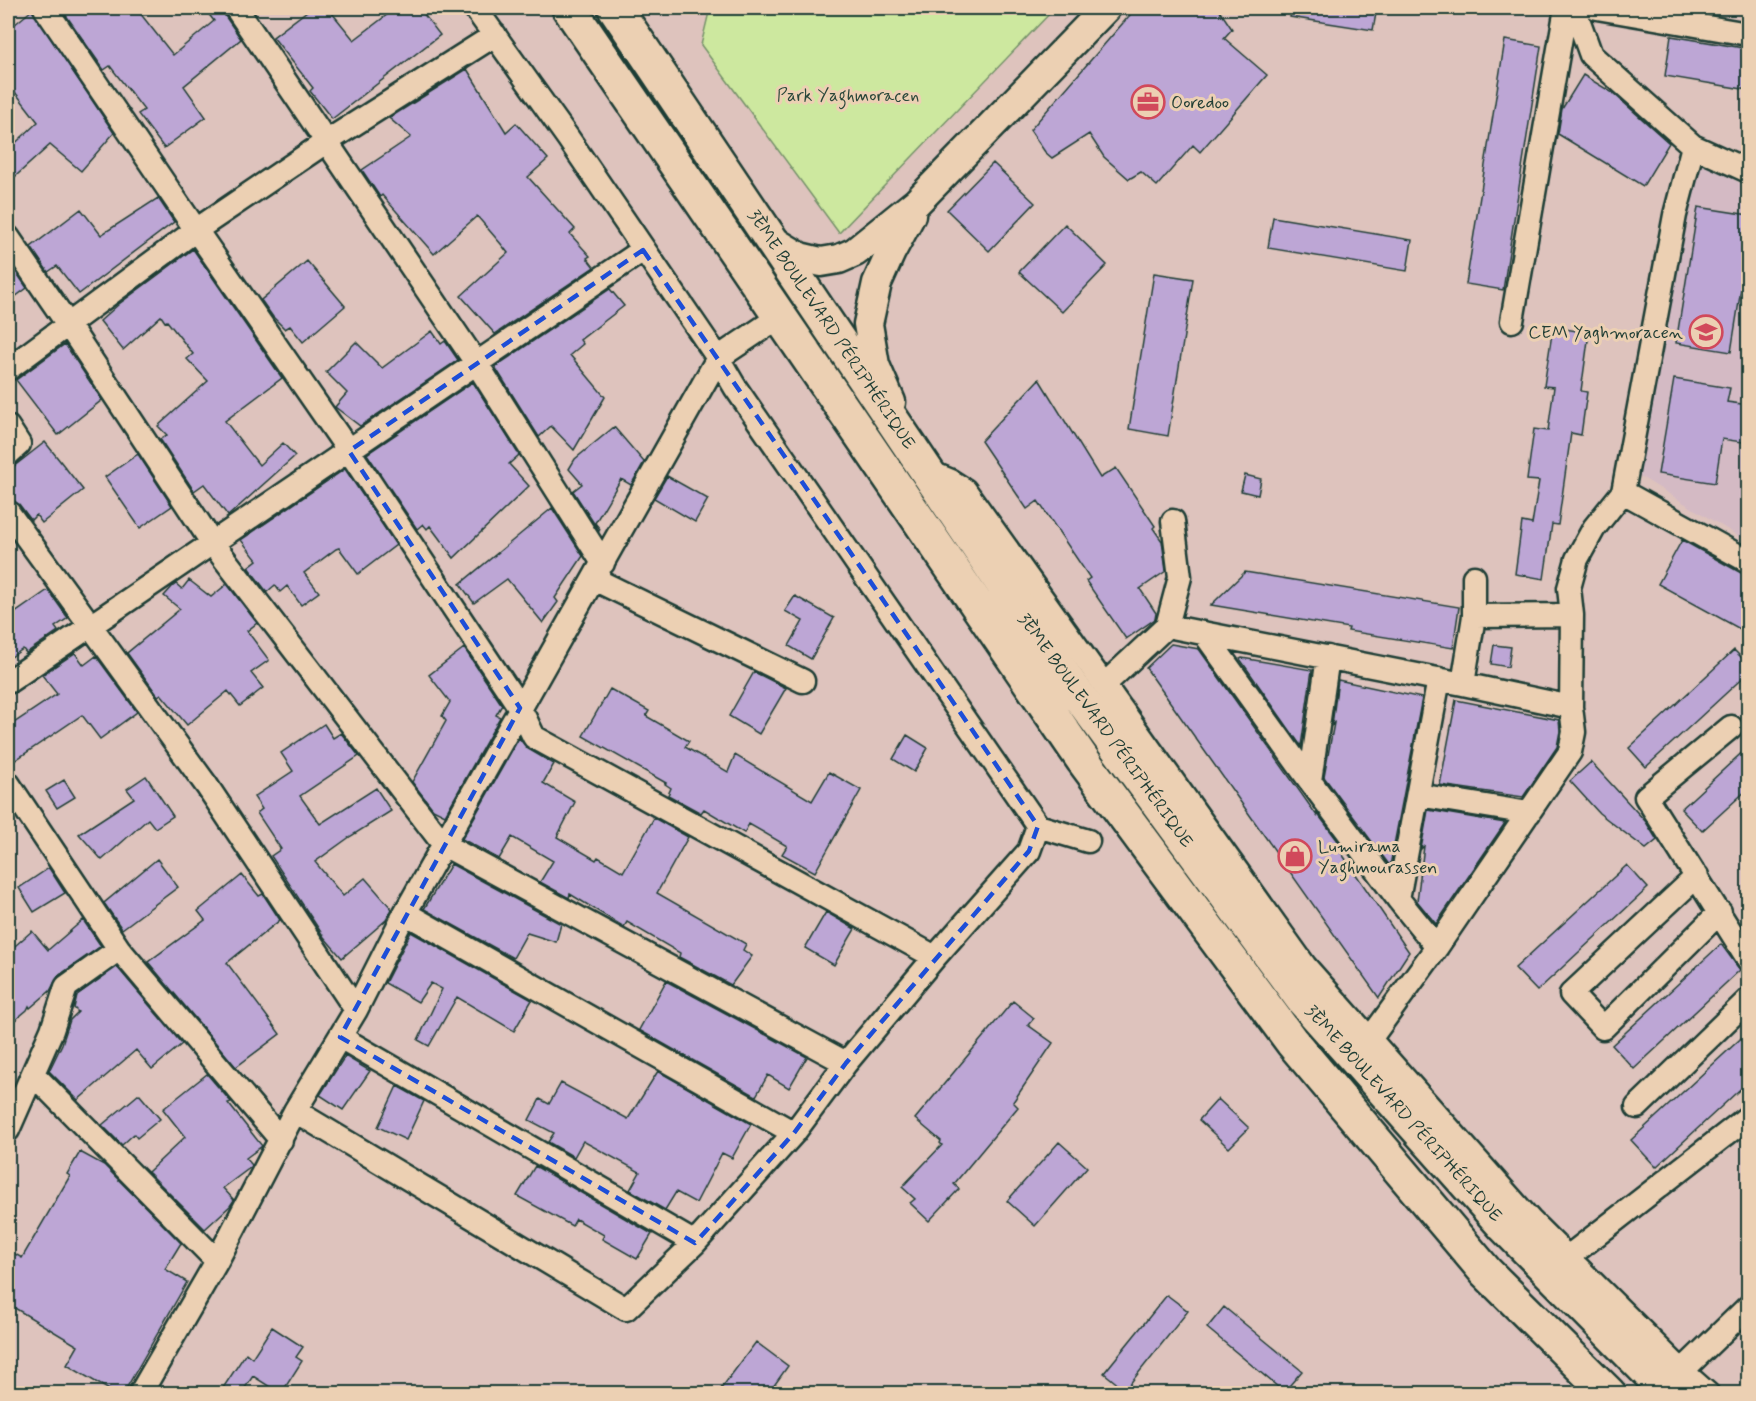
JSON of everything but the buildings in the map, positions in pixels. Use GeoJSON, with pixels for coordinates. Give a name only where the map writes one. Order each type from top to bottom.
{"type":"FeatureCollection","features":[{"type":"Feature","properties":{"kind":"highway","name":"3ÈME BOULEVARD PÉRIPHÉRIQUE"},"geometry":{"type":"LineString","coordinates":[[569,8],[1083,760],[1292,1042],[1486,1272],[1609,1394]]}},
{"type":"Feature","properties":{"kind":"highway","name":"3ÈME BOULEVARD PÉRIPHÉRIQUE"},"geometry":{"type":"LineString","coordinates":[[615,8],[1068,681],[1302,999],[1505,1227],[1652,1376],[1677,1382]]}},
{"type":"Feature","properties":{"kind":"main road"},"geometry":{"type":"LineString","coordinates":[[772,240],[800,257],[821,262],[839,259],[867,243],[917,202],[1106,8]]}},
{"type":"Feature","properties":{"kind":"main road"},"geometry":{"type":"LineString","coordinates":[[917,202],[877,283],[868,324],[875,364],[892,404],[927,471]]}},
{"type":"Feature","properties":{"kind":"street"},"geometry":{"type":"LineString","coordinates":[[45,8],[349,451],[520,708],[534,737],[935,957]]}},
{"type":"Feature","properties":{"kind":"street"},"geometry":{"type":"LineString","coordinates":[[236,8],[477,364],[599,571],[802,681]]}},
{"type":"Feature","properties":{"kind":"street"},"geometry":{"type":"LineString","coordinates":[[475,8],[568,138],[718,358],[735,387],[1038,826],[1088,841]]}},
{"type":"Feature","properties":{"kind":"street"},"geometry":{"type":"LineString","coordinates":[[1512,321],[1566,8]]}},
{"type":"Feature","properties":{"kind":"street"},"geometry":{"type":"LineString","coordinates":[[1574,8],[1591,55],[1693,146],[1749,171]]}},
{"type":"Feature","properties":{"kind":"street"},"geometry":{"type":"LineString","coordinates":[[1597,8],[1689,16],[1749,34]]}},
{"type":"Feature","properties":{"kind":"street"},"geometry":{"type":"LineString","coordinates":[[8,369],[196,230],[326,142],[495,35]]}},
{"type":"Feature","properties":{"kind":"street"},"geometry":{"type":"LineString","coordinates":[[1370,1039],[1437,947],[1570,752],[1574,732],[1571,707],[1572,615],[1569,588],[1577,560],[1594,528],[1623,492],[1675,215],[1693,146]]}},
{"type":"Feature","properties":{"kind":"street"},"geometry":{"type":"LineString","coordinates":[[8,237],[68,323],[213,544],[444,845],[846,1063]]}},
{"type":"Feature","properties":{"kind":"street"},"geometry":{"type":"LineString","coordinates":[[8,682],[643,250]]}},
{"type":"Feature","properties":{"kind":"street"},"geometry":{"type":"LineString","coordinates":[[140,1394],[217,1261],[295,1111],[356,1010],[405,913],[718,358],[779,317]]}},
{"type":"Feature","properties":{"kind":"street"},"geometry":{"type":"LineString","coordinates":[[8,427],[19,444],[8,454]]}},
{"type":"Feature","properties":{"kind":"street"},"geometry":{"type":"LineString","coordinates":[[927,471],[965,490],[1305,966],[1530,1220],[1568,1257],[1677,1382],[1708,1394]]}},
{"type":"Feature","properties":{"kind":"street"},"geometry":{"type":"LineString","coordinates":[[1623,492],[1749,561]]}},
{"type":"Feature","properties":{"kind":"street"},"geometry":{"type":"LineString","coordinates":[[8,512],[207,786],[356,1010]]}},
{"type":"Feature","properties":{"kind":"street"},"geometry":{"type":"LineString","coordinates":[[1105,684],[1167,626],[1180,577],[1173,521]]}},
{"type":"Feature","properties":{"kind":"street"},"geometry":{"type":"LineString","coordinates":[[1463,684],[1474,616],[1474,577]]}},
{"type":"Feature","properties":{"kind":"street"},"geometry":{"type":"LineString","coordinates":[[1474,616],[1572,615]]}},
{"type":"Feature","properties":{"kind":"street"},"geometry":{"type":"LineString","coordinates":[[1167,626],[1571,707]]}},
{"type":"Feature","properties":{"kind":"street"},"geometry":{"type":"LineString","coordinates":[[1204,633],[1310,781],[1398,899],[1437,947]]}},
{"type":"Feature","properties":{"kind":"street"},"geometry":{"type":"LineString","coordinates":[[1310,781],[1329,657]]}},
{"type":"Feature","properties":{"kind":"street"},"geometry":{"type":"LineString","coordinates":[[1398,899],[1439,679]]}},
{"type":"Feature","properties":{"kind":"street"},"geometry":{"type":"LineString","coordinates":[[1731,727],[1646,796],[1749,959]]}},
{"type":"Feature","properties":{"kind":"street"},"geometry":{"type":"LineString","coordinates":[[8,783],[119,949],[281,1140]]}},
{"type":"Feature","properties":{"kind":"street"},"geometry":{"type":"LineString","coordinates":[[1418,795],[1529,813]]}},
{"type":"Feature","properties":{"kind":"street"},"geometry":{"type":"LineString","coordinates":[[295,1111],[626,1309],[695,1243],[794,1133],[846,1063],[935,957],[1029,851],[1038,826]]}},
{"type":"Feature","properties":{"kind":"street"},"geometry":{"type":"LineString","coordinates":[[1697,876],[1571,994],[1603,1028],[1720,912]]}},
{"type":"Feature","properties":{"kind":"street"},"geometry":{"type":"LineString","coordinates":[[405,913],[794,1133]]}},
{"type":"Feature","properties":{"kind":"street"},"geometry":{"type":"LineString","coordinates":[[8,1130],[52,1030],[66,987],[119,949]]}},
{"type":"Feature","properties":{"kind":"street"},"geometry":{"type":"LineString","coordinates":[[1637,1107],[1749,1000]]}},
{"type":"Feature","properties":{"kind":"street"},"geometry":{"type":"LineString","coordinates":[[340,1037],[695,1243]]}},
{"type":"Feature","properties":{"kind":"street"},"geometry":{"type":"LineString","coordinates":[[33,1074],[217,1261]]}},
{"type":"Feature","properties":{"kind":"street"},"geometry":{"type":"LineString","coordinates":[[1568,1257],[1749,1117]]}},
{"type":"Feature","properties":{"kind":"street"},"geometry":{"type":"LineString","coordinates":[[1677,1382],[1749,1306]]}},
{"type":"Feature","properties":{"kind":"highlighted area"},"geometry":{"type":"Polygon","coordinates":[[[643,250],[1038,826],[1029,851],[846,1063],[794,1133],[695,1243],[340,1037],[520,708],[349,451],[643,250]]]}},
{"type":"Feature","properties":{"kind":"shaded area","name":"CEM Yaghmoracen"},"geometry":{"type":"Polygon","coordinates":[[[1696,157],[1748,188],[1748,542],[1638,475],[1696,157]]]}},
{"type":"Feature","properties":{"kind":"green space","name":"Park Yaghmoracen"},"geometry":{"type":"Polygon","coordinates":[[[710,8],[1055,8],[839,233],[701,45],[710,8]]]}},
{"type":"Feature","properties":{"kind":"place","name":"Ooredoo"},"geometry":{"type":"Point","coordinates":[1148,102]}},
{"type":"Feature","properties":{"kind":"place","name":"CEM Yaghmoracen"},"geometry":{"type":"Point","coordinates":[1706,332]}},
{"type":"Feature","properties":{"kind":"place","name":"Lumirama Yaghmourassen"},"geometry":{"type":"Point","coordinates":[1295,856]}}]}
